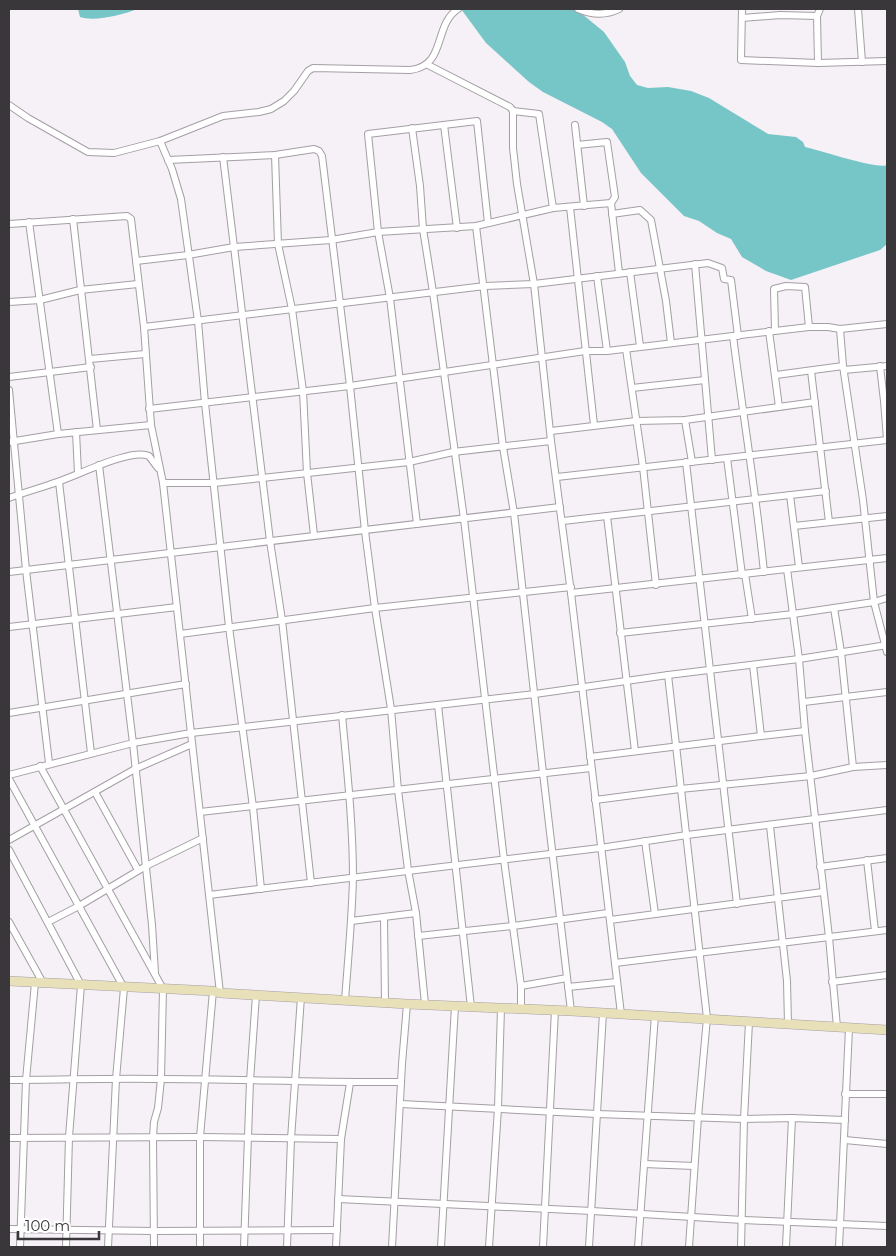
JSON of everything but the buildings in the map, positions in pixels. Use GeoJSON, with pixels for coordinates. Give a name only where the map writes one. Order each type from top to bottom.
{"type":"FeatureCollection","features":[{"type":"Feature","properties":{"kind":"street"},"geometry":{"type":"LineString","coordinates":[[9,105],[88,152],[114,153],[160,141],[223,116],[271,109],[284,101],[294,91],[310,69],[420,69],[428,65],[452,12],[458,9]]}},
{"type":"Feature","properties":{"kind":"street"},"geometry":{"type":"LineString","coordinates":[[578,9],[586,13],[599,15],[612,13],[619,9]]}},
{"type":"Feature","properties":{"kind":"street"},"geometry":{"type":"LineString","coordinates":[[742,9],[742,60],[818,63],[887,62]]}},
{"type":"Feature","properties":{"kind":"street"},"geometry":{"type":"LineString","coordinates":[[818,63],[817,16],[820,9]]}},
{"type":"Feature","properties":{"kind":"street"},"geometry":{"type":"LineString","coordinates":[[858,9],[862,62]]}},
{"type":"Feature","properties":{"kind":"street"},"geometry":{"type":"LineString","coordinates":[[742,18],[780,12],[817,16]]}},
{"type":"Feature","properties":{"kind":"street"},"geometry":{"type":"LineString","coordinates":[[428,65],[510,106],[513,111],[513,148],[534,284],[621,1014]]}},
{"type":"Feature","properties":{"kind":"street"},"geometry":{"type":"LineString","coordinates":[[513,111],[539,114],[553,208]]}},
{"type":"Feature","properties":{"kind":"street"},"geometry":{"type":"LineString","coordinates":[[417,524],[398,380],[390,298],[378,232],[368,134],[478,121],[488,223]]}},
{"type":"Feature","properties":{"kind":"street"},"geometry":{"type":"LineString","coordinates":[[444,125],[456,228]]}},
{"type":"Feature","properties":{"kind":"street"},"geometry":{"type":"LineString","coordinates":[[574,125],[584,206]]}},
{"type":"Feature","properties":{"kind":"street"},"geometry":{"type":"LineString","coordinates":[[412,128],[420,186],[423,229],[464,519],[520,986],[521,1009]]}},
{"type":"Feature","properties":{"kind":"street"},"geometry":{"type":"LineString","coordinates":[[160,141],[181,200],[198,320],[220,546],[241,726],[253,807],[261,889]]}},
{"type":"Feature","properties":{"kind":"street"},"geometry":{"type":"LineString","coordinates":[[577,145],[607,142],[615,197],[611,203],[619,273]]}},
{"type":"Feature","properties":{"kind":"street"},"geometry":{"type":"LineString","coordinates":[[168,160],[275,155],[314,149],[322,156],[350,386],[365,531],[391,709],[398,790],[408,870],[416,913],[425,1004]]}},
{"type":"Feature","properties":{"kind":"street"},"geometry":{"type":"LineString","coordinates":[[275,155],[278,244],[292,309],[303,391],[314,535]]}},
{"type":"Feature","properties":{"kind":"street"},"geometry":{"type":"LineString","coordinates":[[223,157],[262,478],[282,620],[311,884]]}},
{"type":"Feature","properties":{"kind":"street"},"geometry":{"type":"LineString","coordinates":[[136,261],[234,247],[331,240],[378,232],[476,226],[553,208],[611,203]]}},
{"type":"Feature","properties":{"kind":"street"},"geometry":{"type":"LineString","coordinates":[[570,207],[594,425]]}},
{"type":"Feature","properties":{"kind":"street"},"geometry":{"type":"LineString","coordinates":[[612,214],[640,210],[651,220],[671,343]]}},
{"type":"Feature","properties":{"kind":"street"},"geometry":{"type":"LineString","coordinates":[[9,224],[129,217],[144,327],[149,409],[163,482],[210,895],[216,992],[200,1137],[200,1247]]}},
{"type":"Feature","properties":{"kind":"street"},"geometry":{"type":"LineString","coordinates":[[73,219],[97,430]]}},
{"type":"Feature","properties":{"kind":"street"},"geometry":{"type":"LineString","coordinates":[[29,222],[58,434]]}},
{"type":"Feature","properties":{"kind":"street"},"geometry":{"type":"LineString","coordinates":[[476,226],[485,286],[492,366],[514,513],[571,1010]]}},
{"type":"Feature","properties":{"kind":"street"},"geometry":{"type":"LineString","coordinates":[[144,327],[485,286],[534,284],[695,264],[708,263],[722,268],[724,279],[731,280],[743,412],[756,499],[764,572]]}},
{"type":"Feature","properties":{"kind":"street"},"geometry":{"type":"LineString","coordinates":[[695,264],[712,460]]}},
{"type":"Feature","properties":{"kind":"street"},"geometry":{"type":"LineString","coordinates":[[630,272],[640,346]]}},
{"type":"Feature","properties":{"kind":"street"},"geometry":{"type":"LineString","coordinates":[[597,276],[607,351]]}},
{"type":"Feature","properties":{"kind":"street"},"geometry":{"type":"LineString","coordinates":[[9,302],[40,300],[80,290],[138,284]]}},
{"type":"Feature","properties":{"kind":"street"},"geometry":{"type":"LineString","coordinates":[[779,407],[772,331],[774,290],[786,286],[805,287],[809,327]]}},
{"type":"Feature","properties":{"kind":"street"},"geometry":{"type":"LineString","coordinates":[[149,409],[398,380],[585,351],[607,351],[809,327],[840,329],[887,324]]}},
{"type":"Feature","properties":{"kind":"street"},"geometry":{"type":"LineString","coordinates":[[9,775],[133,743],[191,733],[292,720],[535,694],[668,674],[887,647],[874,602],[856,443],[840,329]]}},
{"type":"Feature","properties":{"kind":"street"},"geometry":{"type":"LineString","coordinates":[[626,348],[643,467],[656,585]]}},
{"type":"Feature","properties":{"kind":"street"},"geometry":{"type":"LineString","coordinates":[[90,360],[146,354]]}},
{"type":"Feature","properties":{"kind":"street"},"geometry":{"type":"LineString","coordinates":[[557,477],[887,439],[886,401],[880,366]]}},
{"type":"Feature","properties":{"kind":"street"},"geometry":{"type":"LineString","coordinates":[[776,376],[844,368],[887,366]]}},
{"type":"Feature","properties":{"kind":"street"},"geometry":{"type":"LineString","coordinates":[[9,377],[91,368]]}},
{"type":"Feature","properties":{"kind":"street"},"geometry":{"type":"LineString","coordinates":[[812,371],[829,522]]}},
{"type":"Feature","properties":{"kind":"street"},"geometry":{"type":"LineString","coordinates":[[632,388],[705,380]]}},
{"type":"Feature","properties":{"kind":"street"},"geometry":{"type":"LineString","coordinates":[[9,390],[12,442],[20,494],[26,570],[49,764]]}},
{"type":"Feature","properties":{"kind":"street"},"geometry":{"type":"LineString","coordinates":[[551,431],[636,421],[684,420],[815,402]]}},
{"type":"Feature","properties":{"kind":"street"},"geometry":{"type":"LineString","coordinates":[[684,420],[699,580],[738,904]]}},
{"type":"Feature","properties":{"kind":"street"},"geometry":{"type":"LineString","coordinates":[[12,442],[58,434],[151,425]]}},
{"type":"Feature","properties":{"kind":"street"},"geometry":{"type":"LineString","coordinates":[[76,432],[78,473]]}},
{"type":"Feature","properties":{"kind":"street"},"geometry":{"type":"LineString","coordinates":[[163,482],[214,483],[358,468],[409,462],[454,452],[552,441]]}},
{"type":"Feature","properties":{"kind":"street"},"geometry":{"type":"LineString","coordinates":[[9,498],[59,482],[99,465],[145,454],[149,456],[160,471]]}},
{"type":"Feature","properties":{"kind":"street"},"geometry":{"type":"LineString","coordinates":[[727,458],[743,575],[752,619]]}},
{"type":"Feature","properties":{"kind":"street"},"geometry":{"type":"LineString","coordinates":[[99,465],[133,743],[154,942],[155,975]]}},
{"type":"Feature","properties":{"kind":"street"},"geometry":{"type":"LineString","coordinates":[[59,482],[91,753]]}},
{"type":"Feature","properties":{"kind":"street"},"geometry":{"type":"LineString","coordinates":[[562,521],[826,491]]}},
{"type":"Feature","properties":{"kind":"street"},"geometry":{"type":"LineString","coordinates":[[790,495],[799,567]]}},
{"type":"Feature","properties":{"kind":"street"},"geometry":{"type":"LineString","coordinates":[[9,572],[560,507]]}},
{"type":"Feature","properties":{"kind":"street"},"geometry":{"type":"LineString","coordinates":[[607,516],[635,751]]}},
{"type":"Feature","properties":{"kind":"street"},"geometry":{"type":"LineString","coordinates":[[794,526],[887,516]]}},
{"type":"Feature","properties":{"kind":"street"},"geometry":{"type":"LineString","coordinates":[[180,634],[375,608],[523,593],[656,585],[887,558]]}},
{"type":"Feature","properties":{"kind":"street"},"geometry":{"type":"LineString","coordinates":[[787,569],[804,702],[805,732],[836,1027]]}},
{"type":"Feature","properties":{"kind":"street"},"geometry":{"type":"LineString","coordinates":[[620,633],[793,614],[874,602],[887,598]]}},
{"type":"Feature","properties":{"kind":"street"},"geometry":{"type":"LineString","coordinates":[[9,627],[177,607]]}},
{"type":"Feature","properties":{"kind":"street"},"geometry":{"type":"LineString","coordinates":[[834,608],[841,652],[853,767]]}},
{"type":"Feature","properties":{"kind":"street"},"geometry":{"type":"LineString","coordinates":[[753,665],[761,736]]}},
{"type":"Feature","properties":{"kind":"street"},"geometry":{"type":"LineString","coordinates":[[668,674],[707,1018],[689,1247]]}},
{"type":"Feature","properties":{"kind":"street"},"geometry":{"type":"LineString","coordinates":[[9,713],[84,699],[186,684]]}},
{"type":"Feature","properties":{"kind":"street"},"geometry":{"type":"LineString","coordinates":[[804,702],[887,692]]}},
{"type":"Feature","properties":{"kind":"street"},"geometry":{"type":"LineString","coordinates":[[438,705],[471,1007]]}},
{"type":"Feature","properties":{"kind":"street"},"geometry":{"type":"LineString","coordinates":[[342,715],[350,795],[353,877],[345,1000]]}},
{"type":"Feature","properties":{"kind":"street"},"geometry":{"type":"LineString","coordinates":[[590,757],[805,732]]}},
{"type":"Feature","properties":{"kind":"street"},"geometry":{"type":"LineString","coordinates":[[9,840],[135,769],[192,744]]}},
{"type":"Feature","properties":{"kind":"street"},"geometry":{"type":"LineString","coordinates":[[595,800],[723,784],[811,776],[853,767],[887,765]]}},
{"type":"Feature","properties":{"kind":"street"},"geometry":{"type":"LineString","coordinates":[[40,766],[163,989],[161,1078],[153,1138],[154,1247]]}},
{"type":"Feature","properties":{"kind":"street"},"geometry":{"type":"LineString","coordinates":[[200,812],[591,768]]}},
{"type":"Feature","properties":{"kind":"street"},"geometry":{"type":"LineString","coordinates":[[9,779],[124,988],[116,1079],[108,1247]]}},
{"type":"Feature","properties":{"kind":"street"},"geometry":{"type":"LineString","coordinates":[[95,792],[138,870]]}},
{"type":"Feature","properties":{"kind":"street"},"geometry":{"type":"LineString","coordinates":[[210,895],[553,854],[887,810]]}},
{"type":"Feature","properties":{"kind":"street"},"geometry":{"type":"LineString","coordinates":[[770,826],[787,982],[788,1024]]}},
{"type":"Feature","properties":{"kind":"street"},"geometry":{"type":"LineString","coordinates":[[48,922],[79,906],[138,870],[203,838]]}},
{"type":"Feature","properties":{"kind":"street"},"geometry":{"type":"LineString","coordinates":[[645,841],[655,914]]}},
{"type":"Feature","properties":{"kind":"street"},"geometry":{"type":"LineString","coordinates":[[9,850],[81,985],[69,1137],[66,1247]]}},
{"type":"Feature","properties":{"kind":"street"},"geometry":{"type":"LineString","coordinates":[[820,868],[887,858]]}},
{"type":"Feature","properties":{"kind":"street"},"geometry":{"type":"LineString","coordinates":[[867,860],[875,931]]}},
{"type":"Feature","properties":{"kind":"street"},"geometry":{"type":"LineString","coordinates":[[610,920],[823,892]]}},
{"type":"Feature","properties":{"kind":"street"},"geometry":{"type":"LineString","coordinates":[[418,936],[561,920],[608,912]]}},
{"type":"Feature","properties":{"kind":"street"},"geometry":{"type":"LineString","coordinates":[[351,921],[416,913]]}},
{"type":"Feature","properties":{"kind":"street"},"geometry":{"type":"LineString","coordinates":[[384,917],[385,1002]]}},
{"type":"Feature","properties":{"kind":"street"},"geometry":{"type":"LineString","coordinates":[[9,922],[39,983],[26,1080],[20,1247]]}},
{"type":"Feature","properties":{"kind":"street"},"geometry":{"type":"LineString","coordinates":[[614,963],[887,930]]}},
{"type":"Feature","properties":{"kind":"street"},"geometry":{"type":"LineString","coordinates":[[832,982],[887,975]]}},
{"type":"Feature","properties":{"kind":"street"},"geometry":{"type":"LineString","coordinates":[[520,986],[567,978]]}},
{"type":"Feature","properties":{"kind":"street"},"geometry":{"type":"LineString","coordinates":[[9,981],[407,1004],[571,1010],[887,1030]]}},
{"type":"Feature","properties":{"kind":"street"},"geometry":{"type":"LineString","coordinates":[[568,987],[617,982]]}},
{"type":"Feature","properties":{"kind":"street"},"geometry":{"type":"LineString","coordinates":[[244,1247],[250,1081],[256,995]]}},
{"type":"Feature","properties":{"kind":"street"},"geometry":{"type":"LineString","coordinates":[[287,1247],[291,1139],[301,997]]}},
{"type":"Feature","properties":{"kind":"street"},"geometry":{"type":"LineString","coordinates":[[392,1247],[407,1004]]}},
{"type":"Feature","properties":{"kind":"street"},"geometry":{"type":"LineString","coordinates":[[441,1247],[455,1006]]}},
{"type":"Feature","properties":{"kind":"street"},"geometry":{"type":"LineString","coordinates":[[490,1247],[498,1108],[501,1008]]}},
{"type":"Feature","properties":{"kind":"street"},"geometry":{"type":"LineString","coordinates":[[543,1247],[555,1010]]}},
{"type":"Feature","properties":{"kind":"street"},"geometry":{"type":"LineString","coordinates":[[589,1247],[603,1013]]}},
{"type":"Feature","properties":{"kind":"street"},"geometry":{"type":"LineString","coordinates":[[638,1247],[655,1015]]}},
{"type":"Feature","properties":{"kind":"street"},"geometry":{"type":"LineString","coordinates":[[741,1247],[744,1119],[749,1022]]}},
{"type":"Feature","properties":{"kind":"street"},"geometry":{"type":"LineString","coordinates":[[839,1247],[845,1140],[848,1028]]}},
{"type":"Feature","properties":{"kind":"street"},"geometry":{"type":"LineString","coordinates":[[9,1080],[161,1078],[250,1081],[295,1080],[350,1083],[401,1082]]}},
{"type":"Feature","properties":{"kind":"street"},"geometry":{"type":"LineString","coordinates":[[336,1247],[341,1139],[350,1083]]}},
{"type":"Feature","properties":{"kind":"street"},"geometry":{"type":"LineString","coordinates":[[845,1094],[887,1094]]}},
{"type":"Feature","properties":{"kind":"street"},"geometry":{"type":"LineString","coordinates":[[401,1104],[648,1116],[845,1120]]}},
{"type":"Feature","properties":{"kind":"street"},"geometry":{"type":"LineString","coordinates":[[786,1247],[792,1118]]}},
{"type":"Feature","properties":{"kind":"street"},"geometry":{"type":"LineString","coordinates":[[9,1138],[200,1137],[341,1139]]}},
{"type":"Feature","properties":{"kind":"street"},"geometry":{"type":"LineString","coordinates":[[845,1140],[887,1144]]}},
{"type":"Feature","properties":{"kind":"street"},"geometry":{"type":"LineString","coordinates":[[644,1164],[694,1166]]}},
{"type":"Feature","properties":{"kind":"street"},"geometry":{"type":"LineString","coordinates":[[338,1199],[887,1226]]}},
{"type":"Feature","properties":{"kind":"street"},"geometry":{"type":"LineString","coordinates":[[9,1229],[108,1231],[337,1230]]}},
{"type":"Feature","properties":{"kind":"water"},"geometry":{"type":"Polygon","coordinates":[[[78,9],[137,9],[93,19],[80,17],[78,9]]]}},
{"type":"Feature","properties":{"kind":"water"},"geometry":{"type":"Polygon","coordinates":[[[461,9],[576,9],[604,32],[625,62],[630,76],[637,85],[648,88],[668,87],[691,91],[709,98],[768,134],[796,137],[803,142],[805,147],[873,165],[887,165],[887,244],[880,250],[791,280],[766,271],[742,257],[731,239],[717,233],[699,221],[684,216],[641,173],[612,129],[543,92],[529,82],[486,43],[461,9]]]}}]}
